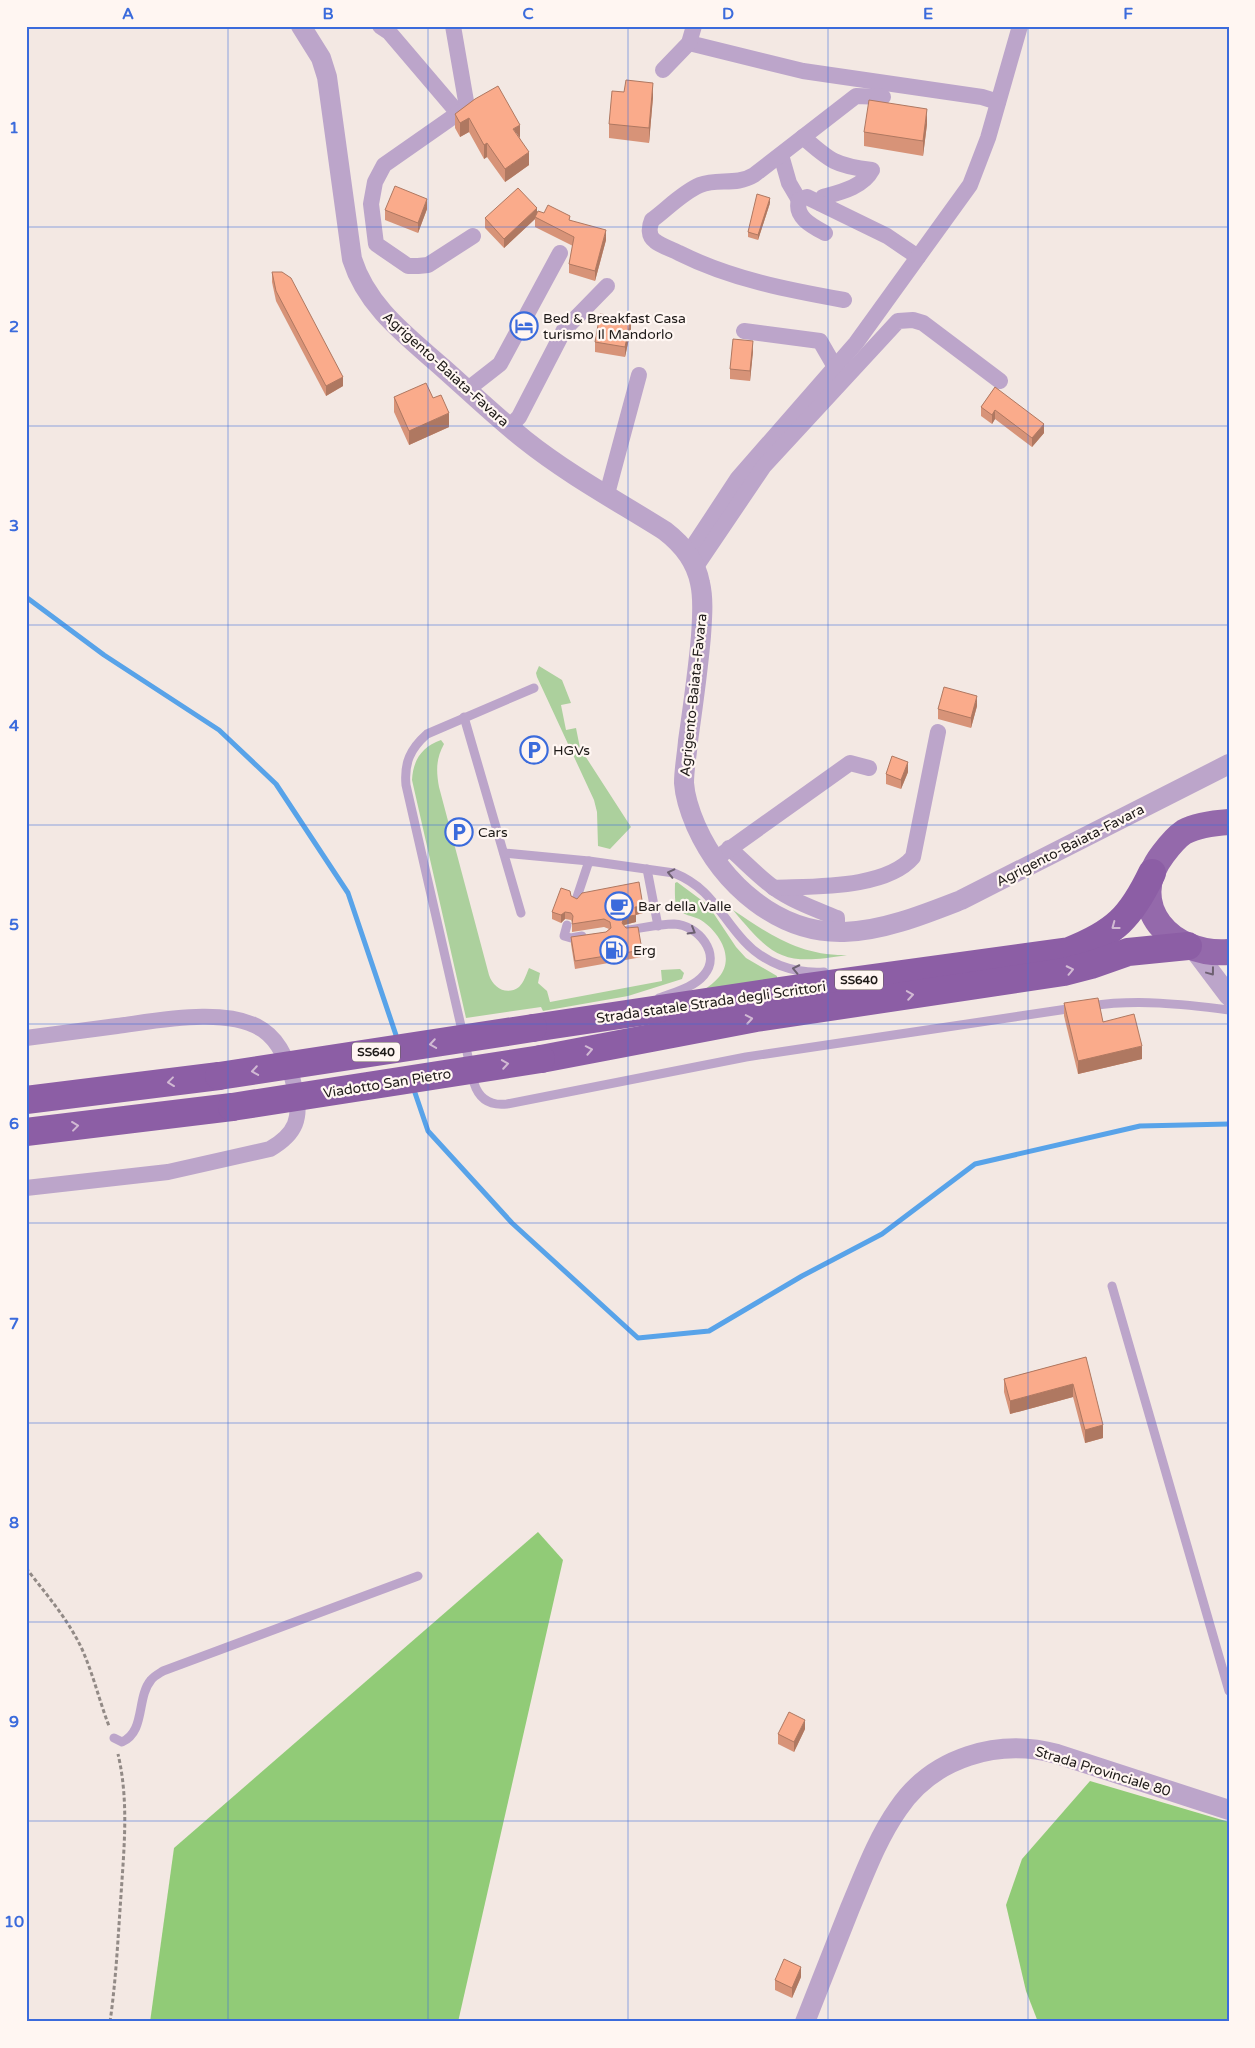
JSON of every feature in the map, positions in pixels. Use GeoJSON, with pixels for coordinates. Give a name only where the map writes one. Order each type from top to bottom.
{"type":"FeatureCollection","features":[{"type":"Feature","properties":{"kind":"highway","name":"Strada statale Strada degli Scrittori"},"geometry":{"type":"LineString","coordinates":[[533,1028],[1069,951],[1094,941],[1120,923],[1140,899],[1152,873]]}},
{"type":"Feature","properties":{"kind":"highway","name":"Strada statale Strada degli Scrittori"},"geometry":{"type":"LineString","coordinates":[[541,1059],[756,1018],[1064,972],[1128,952],[1190,947]]}},
{"type":"Feature","properties":{"kind":"highway","name":"SS640"},"geometry":{"type":"LineString","coordinates":[[26,1100],[219,1076],[533,1028]]}},
{"type":"Feature","properties":{"kind":"highway","name":"Viadotto San Pietro"},"geometry":{"type":"LineString","coordinates":[[26,1132],[232,1107],[541,1059]]}},
{"type":"Feature","properties":{"kind":"main road"},"geometry":{"type":"LineString","coordinates":[[1229,822],[1203,825],[1183,833],[1167,849],[1152,873],[1148,890],[1154,916],[1164,931],[1171,937],[1190,947],[1216,952],[1229,952]]}},
{"type":"Feature","properties":{"kind":"street"},"geometry":{"type":"LineString","coordinates":[[380,26],[389,32],[458,113]]}},
{"type":"Feature","properties":{"kind":"street"},"geometry":{"type":"LineString","coordinates":[[453,26],[467,106],[384,165],[375,182],[371,204],[376,244],[408,266],[428,265],[473,236]]}},
{"type":"Feature","properties":{"kind":"street"},"geometry":{"type":"LineString","coordinates":[[662,70],[689,43],[694,26]]}},
{"type":"Feature","properties":{"kind":"street"},"geometry":{"type":"LineString","coordinates":[[692,561],[738,478],[856,343],[970,185],[988,138],[1020,26]]}},
{"type":"Feature","properties":{"kind":"street","name":"Agrigento-Baiata-Favara"},"geometry":{"type":"LineString","coordinates":[[305,27],[321,58],[328,77],[352,259],[357,276],[379,309],[526,440],[666,531],[678,541],[692,561],[700,583],[702,622],[686,761],[685,790],[693,819],[722,854],[730,880],[762,907],[798,925],[837,932],[866,929],[915,918],[961,900],[1229,764]]}},
{"type":"Feature","properties":{"kind":"street"},"geometry":{"type":"LineString","coordinates":[[689,43],[802,71],[982,97],[998,102]]}},
{"type":"Feature","properties":{"kind":"street"},"geometry":{"type":"LineString","coordinates":[[844,300],[780,288],[703,265],[655,241],[651,236],[650,230],[652,220],[690,191],[710,183],[746,180],[856,96],[883,97]]}},
{"type":"Feature","properties":{"kind":"street"},"geometry":{"type":"LineString","coordinates":[[803,137],[826,157],[844,166],[872,170],[870,174],[849,190],[823,197],[820,203]]}},
{"type":"Feature","properties":{"kind":"street"},"geometry":{"type":"LineString","coordinates":[[781,155],[790,183],[799,200],[797,206],[802,217],[810,225],[825,233]]}},
{"type":"Feature","properties":{"kind":"street"},"geometry":{"type":"LineString","coordinates":[[799,200],[807,197],[820,203],[887,236],[918,257]]}},
{"type":"Feature","properties":{"kind":"street"},"geometry":{"type":"LineString","coordinates":[[468,389],[500,364],[560,253]]}},
{"type":"Feature","properties":{"kind":"street"},"geometry":{"type":"LineString","coordinates":[[510,426],[519,417],[564,330],[607,286]]}},
{"type":"Feature","properties":{"kind":"street"},"geometry":{"type":"LineString","coordinates":[[692,561],[764,466],[898,321],[913,320],[923,323],[1000,381]]}},
{"type":"Feature","properties":{"kind":"street"},"geometry":{"type":"LineString","coordinates":[[744,331],[820,342],[835,367]]}},
{"type":"Feature","properties":{"kind":"street"},"geometry":{"type":"LineString","coordinates":[[607,494],[639,376]]}},
{"type":"Feature","properties":{"kind":"street"},"geometry":{"type":"LineString","coordinates":[[774,888],[836,885],[875,878],[898,871],[906,865],[913,858],[938,732]]}},
{"type":"Feature","properties":{"kind":"street"},"geometry":{"type":"LineString","coordinates":[[837,932],[837,918],[797,901],[722,854],[850,763],[869,768]]}},
{"type":"Feature","properties":{"kind":"street"},"geometry":{"type":"LineString","coordinates":[[1190,947],[1229,996]]}},
{"type":"Feature","properties":{"kind":"street"},"geometry":{"type":"LineString","coordinates":[[26,1038],[189,1017],[222,1018],[246,1022],[262,1030],[274,1041],[284,1055],[292,1076],[299,1110],[294,1127],[285,1140],[270,1149],[168,1172],[26,1188]]}},
{"type":"Feature","properties":{"kind":"street","name":"Strada Provinciale 80"},"geometry":{"type":"LineString","coordinates":[[805,2022],[867,1867],[891,1819],[917,1786],[948,1764],[971,1754],[992,1749],[1014,1747],[1035,1749],[1057,1754],[1229,1810]]}},
{"type":"Feature","properties":{"kind":"lane"},"geometry":{"type":"LineString","coordinates":[[534,688],[427,734],[416,744],[409,756],[405,770],[406,785],[474,1083],[482,1098],[490,1103],[498,1106],[756,1056],[1115,1002],[1157,1001],[1229,1010]]}},
{"type":"Feature","properties":{"kind":"lane"},"geometry":{"type":"LineString","coordinates":[[464,717],[521,913]]}},
{"type":"Feature","properties":{"kind":"lane"},"geometry":{"type":"LineString","coordinates":[[504,852],[674,873],[687,878],[700,887],[716,903],[744,941],[760,956],[778,965],[796,970],[833,971]]}},
{"type":"Feature","properties":{"kind":"lane"},"geometry":{"type":"LineString","coordinates":[[576,900],[589,862]]}},
{"type":"Feature","properties":{"kind":"lane"},"geometry":{"type":"LineString","coordinates":[[648,869],[658,926]]}},
{"type":"Feature","properties":{"kind":"lane"},"geometry":{"type":"LineString","coordinates":[[628,930],[674,924],[697,932],[706,944],[710,959],[704,975],[698,981],[688,987],[649,1000]]}},
{"type":"Feature","properties":{"kind":"lane"},"geometry":{"type":"LineString","coordinates":[[568,925],[564,936],[571,938],[588,936]]}},
{"type":"Feature","properties":{"kind":"lane"},"geometry":{"type":"LineString","coordinates":[[1037,945],[1069,951]]}},
{"type":"Feature","properties":{"kind":"lane"},"geometry":{"type":"LineString","coordinates":[[533,1028],[639,1002]]}},
{"type":"Feature","properties":{"kind":"lane"},"geometry":{"type":"LineString","coordinates":[[1112,1286],[1229,1691]]}},
{"type":"Feature","properties":{"kind":"lane"},"geometry":{"type":"LineString","coordinates":[[114,1738],[122,1742],[130,1738],[136,1729],[145,1692],[151,1680],[164,1670],[418,1576]]}},
{"type":"Feature","properties":{"kind":"path"},"geometry":{"type":"LineString","coordinates":[[26,1568],[68,1623],[80,1647],[100,1694],[114,1738],[123,1777],[125,1822],[115,1988],[110,2022]]}},
{"type":"Feature","properties":{"kind":"green space"},"geometry":{"type":"Polygon","coordinates":[[[539,666],[562,680],[571,703],[561,705],[566,730],[576,728],[580,748],[631,827],[610,849],[598,846],[597,812],[594,800],[537,677],[536,673],[539,666]]]}},
{"type":"Feature","properties":{"kind":"green space"},"geometry":{"type":"Polygon","coordinates":[[[441,740],[444,744],[437,765],[439,787],[489,975],[497,987],[505,991],[514,990],[522,983],[529,968],[540,973],[538,983],[547,991],[550,1002],[662,981],[661,970],[680,969],[684,973],[682,979],[628,996],[543,1011],[541,1007],[466,1018],[412,780],[414,767],[419,756],[428,747],[441,740]]]}},
{"type":"Feature","properties":{"kind":"green space"},"geometry":{"type":"Polygon","coordinates":[[[677,882],[708,905],[736,947],[746,958],[777,976],[777,984],[704,990],[717,979],[724,969],[725,953],[713,930],[699,919],[682,913],[678,909],[675,897],[675,883],[677,882]]]}},
{"type":"Feature","properties":{"kind":"green space"},"geometry":{"type":"Polygon","coordinates":[[[733,910],[760,928],[800,948],[815,952],[847,955],[808,959],[781,955],[759,939],[733,910]]]}},
{"type":"Feature","properties":{"kind":"green space"},"geometry":{"type":"Polygon","coordinates":[[[538,1532],[563,1560],[458,2022],[150,2022],[174,1848],[538,1532]]]}},
{"type":"Feature","properties":{"kind":"green space"},"geometry":{"type":"Polygon","coordinates":[[[1090,1781],[1229,1822],[1229,2022],[1038,2022],[1026,1991],[1006,1905],[1022,1859],[1090,1781]]]}},
{"type":"Feature","properties":{"kind":"building"},"geometry":{"type":"Polygon","coordinates":[[[626,80],[653,83],[649,128],[609,124],[612,91],[624,92],[626,80]]]}},
{"type":"Feature","properties":{"kind":"building"},"geometry":{"type":"Polygon","coordinates":[[[498,86],[520,125],[513,129],[529,152],[505,169],[487,143],[484,145],[469,118],[460,123],[455,114],[475,99],[498,86]]]}},
{"type":"Feature","properties":{"kind":"building"},"geometry":{"type":"Polygon","coordinates":[[[869,100],[927,109],[923,141],[864,132],[869,100]]]}},
{"type":"Feature","properties":{"kind":"building"},"geometry":{"type":"Polygon","coordinates":[[[395,186],[427,199],[418,223],[385,210],[395,186]]]}},
{"type":"Feature","properties":{"kind":"building"},"geometry":{"type":"Polygon","coordinates":[[[518,188],[537,208],[504,239],[485,218],[518,188]]]}},
{"type":"Feature","properties":{"kind":"building"},"geometry":{"type":"Polygon","coordinates":[[[757,194],[770,198],[758,235],[748,232],[757,194]]]}},
{"type":"Feature","properties":{"kind":"building"},"geometry":{"type":"Polygon","coordinates":[[[548,205],[570,216],[569,220],[606,230],[595,271],[569,264],[574,237],[535,217],[538,211],[544,213],[548,205]]]}},
{"type":"Feature","properties":{"kind":"building"},"geometry":{"type":"Polygon","coordinates":[[[272,272],[282,272],[291,278],[343,377],[326,386],[276,291],[272,272]]]}},
{"type":"Feature","properties":{"kind":"building"},"geometry":{"type":"Polygon","coordinates":[[[600,314],[631,319],[625,347],[595,342],[600,314]]]}},
{"type":"Feature","properties":{"kind":"building"},"geometry":{"type":"Polygon","coordinates":[[[733,339],[753,341],[750,371],[730,369],[733,339]]]}},
{"type":"Feature","properties":{"kind":"building"},"geometry":{"type":"Polygon","coordinates":[[[426,383],[433,398],[441,395],[449,413],[409,431],[394,397],[426,383]]]}},
{"type":"Feature","properties":{"kind":"building"},"geometry":{"type":"Polygon","coordinates":[[[995,387],[1044,424],[1032,438],[995,410],[992,415],[981,407],[995,387]]]}},
{"type":"Feature","properties":{"kind":"building"},"geometry":{"type":"Polygon","coordinates":[[[944,687],[977,696],[971,718],[938,709],[944,687]]]}},
{"type":"Feature","properties":{"kind":"building"},"geometry":{"type":"Polygon","coordinates":[[[892,756],[908,762],[901,780],[886,774],[892,756]]]}},
{"type":"Feature","properties":{"kind":"building"},"geometry":{"type":"Polygon","coordinates":[[[639,882],[643,906],[635,907],[636,915],[624,917],[622,923],[626,928],[638,927],[642,950],[575,961],[571,937],[606,932],[611,928],[610,922],[604,919],[572,924],[573,916],[571,913],[565,912],[561,915],[552,912],[561,888],[570,891],[571,896],[577,899],[582,893],[639,882]]]}},
{"type":"Feature","properties":{"kind":"building"},"geometry":{"type":"Polygon","coordinates":[[[1098,998],[1103,1022],[1134,1014],[1142,1046],[1078,1061],[1064,1003],[1098,998]]]}},
{"type":"Feature","properties":{"kind":"building"},"geometry":{"type":"Polygon","coordinates":[[[1086,1357],[1103,1425],[1085,1430],[1073,1384],[1010,1401],[1004,1379],[1086,1357]]]}},
{"type":"Feature","properties":{"kind":"building"},"geometry":{"type":"Polygon","coordinates":[[[789,1712],[805,1720],[794,1742],[778,1734],[789,1712]]]}},
{"type":"Feature","properties":{"kind":"building"},"geometry":{"type":"Polygon","coordinates":[[[784,1959],[801,1967],[792,1988],[775,1980],[784,1959]]]}},
{"type":"Feature","properties":{"kind":"waterway"},"geometry":{"type":"LineString","coordinates":[[26,597],[104,655],[219,730],[276,784],[348,893],[398,1041]]}},
{"type":"Feature","properties":{"kind":"waterway"},"geometry":{"type":"LineString","coordinates":[[413,1087],[428,1131],[512,1223],[638,1338],[709,1331],[802,1276],[882,1234],[975,1164],[1140,1126],[1229,1124]]}},
{"type":"Feature","properties":{"kind":"place","name":"Bed & Breakfast Casa turismo Il Mandorlo"},"geometry":{"type":"Point","coordinates":[524,326]}},
{"type":"Feature","properties":{"kind":"place","name":"HGVs"},"geometry":{"type":"Point","coordinates":[534,750]}},
{"type":"Feature","properties":{"kind":"place","name":"Cars"},"geometry":{"type":"Point","coordinates":[459,832]}},
{"type":"Feature","properties":{"kind":"place","name":"Bar della Valle"},"geometry":{"type":"Point","coordinates":[619,906]}},
{"type":"Feature","properties":{"kind":"place","name":"Erg"},"geometry":{"type":"Point","coordinates":[614,950]}}]}
